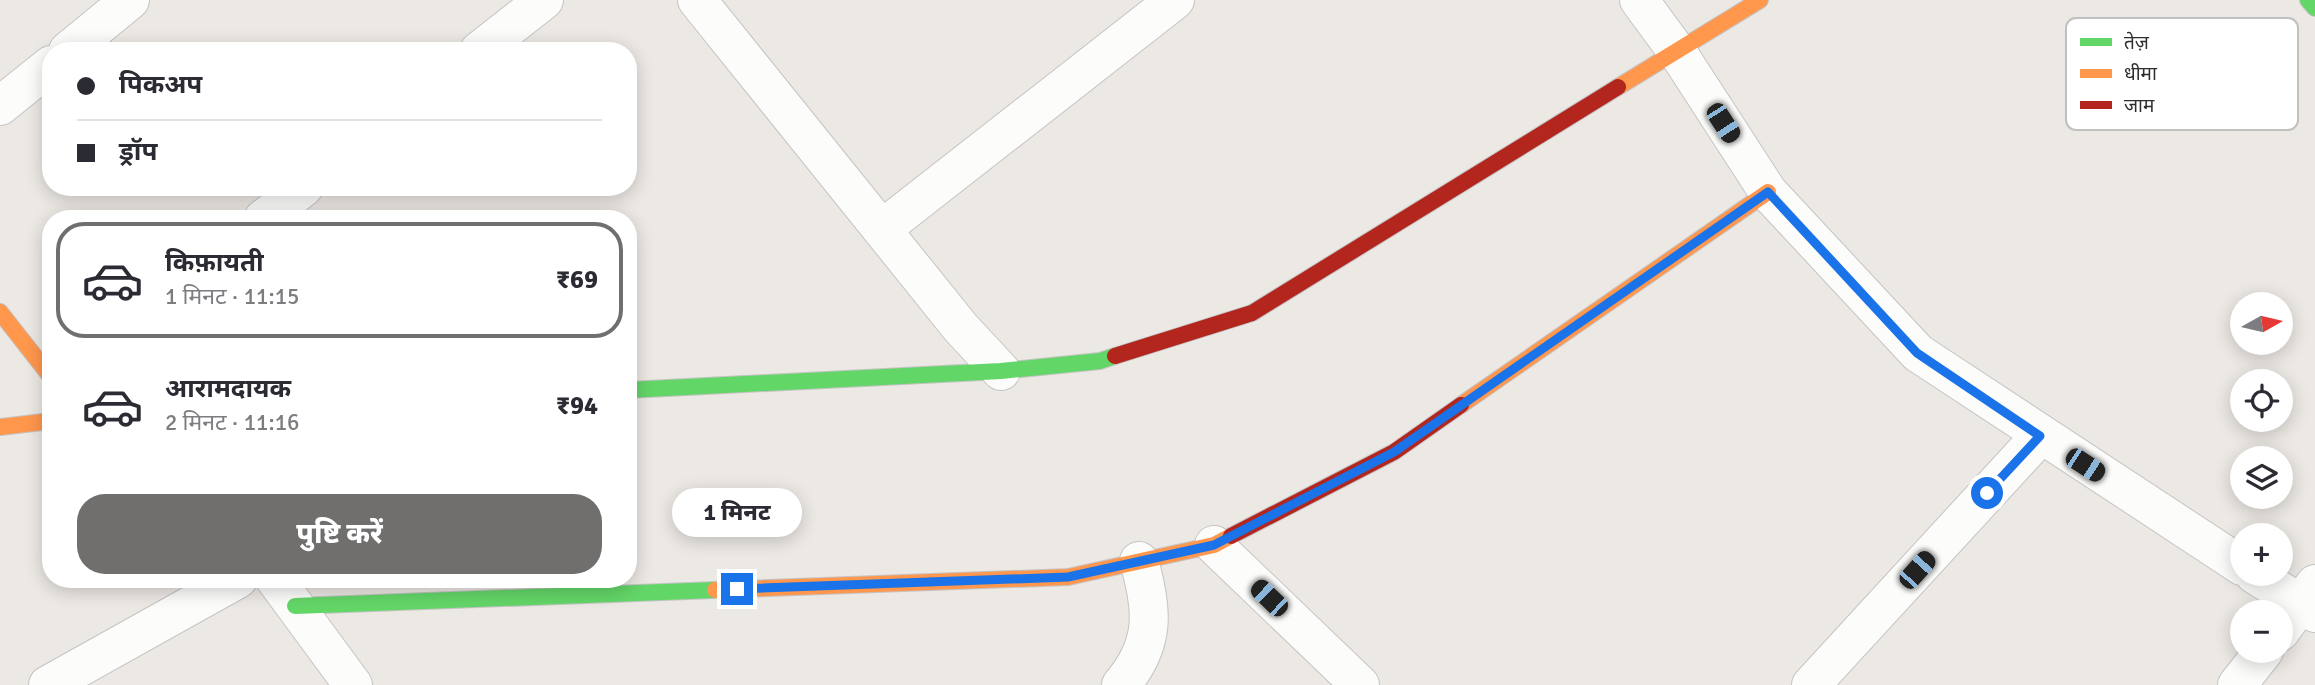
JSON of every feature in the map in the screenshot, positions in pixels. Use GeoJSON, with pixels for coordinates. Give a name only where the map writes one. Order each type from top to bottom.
{"type":"FeatureCollection","features":[{"type":"Feature","properties":{"kind":"street"},"geometry":{"type":"LineString","coordinates":[[79,42],[130,0]]}},
{"type":"Feature","properties":{"kind":"street"},"geometry":{"type":"LineString","coordinates":[[490,42],[544,0]]}},
{"type":"Feature","properties":{"kind":"street"},"geometry":{"type":"LineString","coordinates":[[697,0],[961,328],[1001,371]]}},
{"type":"Feature","properties":{"kind":"street"},"geometry":{"type":"LineString","coordinates":[[882,229],[1175,0]]}},
{"type":"Feature","properties":{"kind":"street"},"geometry":{"type":"LineString","coordinates":[[1639,0],[1678,53],[1768,192],[1917,353],[2230,558]]}},
{"type":"Feature","properties":{"kind":"street"},"geometry":{"type":"LineString","coordinates":[[637,390],[1001,371],[1100,361],[1252,313],[1678,53],[1760,0]]}},
{"type":"Feature","properties":{"kind":"street"},"geometry":{"type":"LineString","coordinates":[[2308,0],[2315,8]]}},
{"type":"Feature","properties":{"kind":"street"},"geometry":{"type":"LineString","coordinates":[[0,106],[42,72]]}},
{"type":"Feature","properties":{"kind":"street"},"geometry":{"type":"LineString","coordinates":[[637,586],[1068,577],[1214,545],[1394,452],[1768,192]]}},
{"type":"Feature","properties":{"kind":"street"},"geometry":{"type":"LineString","coordinates":[[275,210],[292,196]]}},
{"type":"Feature","properties":{"kind":"street"},"geometry":{"type":"LineString","coordinates":[[0,312],[42,365]]}},
{"type":"Feature","properties":{"kind":"street"},"geometry":{"type":"LineString","coordinates":[[0,427],[42,422]]}},
{"type":"Feature","properties":{"kind":"street"},"geometry":{"type":"LineString","coordinates":[[1811,685],[2040,436]]}},
{"type":"Feature","properties":{"kind":"street"},"geometry":{"type":"LineString","coordinates":[[1214,545],[1360,685]]}},
{"type":"Feature","properties":{"kind":"street"},"geometry":{"type":"LineString","coordinates":[[1121,685],[1148,637],[1150,601],[1139,561]]}},
{"type":"Feature","properties":{"kind":"street"},"geometry":{"type":"LineString","coordinates":[[2271,586],[2303,608]]}},
{"type":"Feature","properties":{"kind":"street"},"geometry":{"type":"LineString","coordinates":[[48,685],[222,588]]}},
{"type":"Feature","properties":{"kind":"street"},"geometry":{"type":"LineString","coordinates":[[285,593],[530,588]]}},
{"type":"Feature","properties":{"kind":"street"},"geometry":{"type":"LineString","coordinates":[[285,593],[353,685]]}},
{"type":"Feature","properties":{"kind":"street"},"geometry":{"type":"LineString","coordinates":[[2237,685],[2254,663]]}},
{"type":"Feature","properties":{"kind":"traffic: fast"},"geometry":{"type":"LineString","coordinates":[[2308,0],[2315,8]]}},
{"type":"Feature","properties":{"kind":"traffic: fast"},"geometry":{"type":"LineString","coordinates":[[637,390],[1001,371],[1100,361],[1115,356]]}},
{"type":"Feature","properties":{"kind":"traffic: fast"},"geometry":{"type":"LineString","coordinates":[[295,606],[715,590]]}},
{"type":"Feature","properties":{"kind":"traffic: slow"},"geometry":{"type":"LineString","coordinates":[[1618,87],[1760,0]]}},
{"type":"Feature","properties":{"kind":"traffic: slow"},"geometry":{"type":"LineString","coordinates":[[1461,405],[1768,192]]}},
{"type":"Feature","properties":{"kind":"traffic: slow"},"geometry":{"type":"LineString","coordinates":[[0,312],[42,366]]}},
{"type":"Feature","properties":{"kind":"traffic: slow"},"geometry":{"type":"LineString","coordinates":[[0,427],[42,422]]}},
{"type":"Feature","properties":{"kind":"traffic: slow"},"geometry":{"type":"LineString","coordinates":[[715,590],[1068,577],[1214,545],[1231,536]]}},
{"type":"Feature","properties":{"kind":"traffic: jam"},"geometry":{"type":"LineString","coordinates":[[1115,356],[1252,313],[1618,87]]}},
{"type":"Feature","properties":{"kind":"traffic: jam"},"geometry":{"type":"LineString","coordinates":[[1231,536],[1394,452],[1461,405]]}},
{"type":"Feature","properties":{"kind":"route"},"geometry":{"type":"LineString","coordinates":[[737,589],[1068,577],[1214,545],[1394,452],[1768,192],[1917,353],[2040,436],[1987,493]]}}]}
